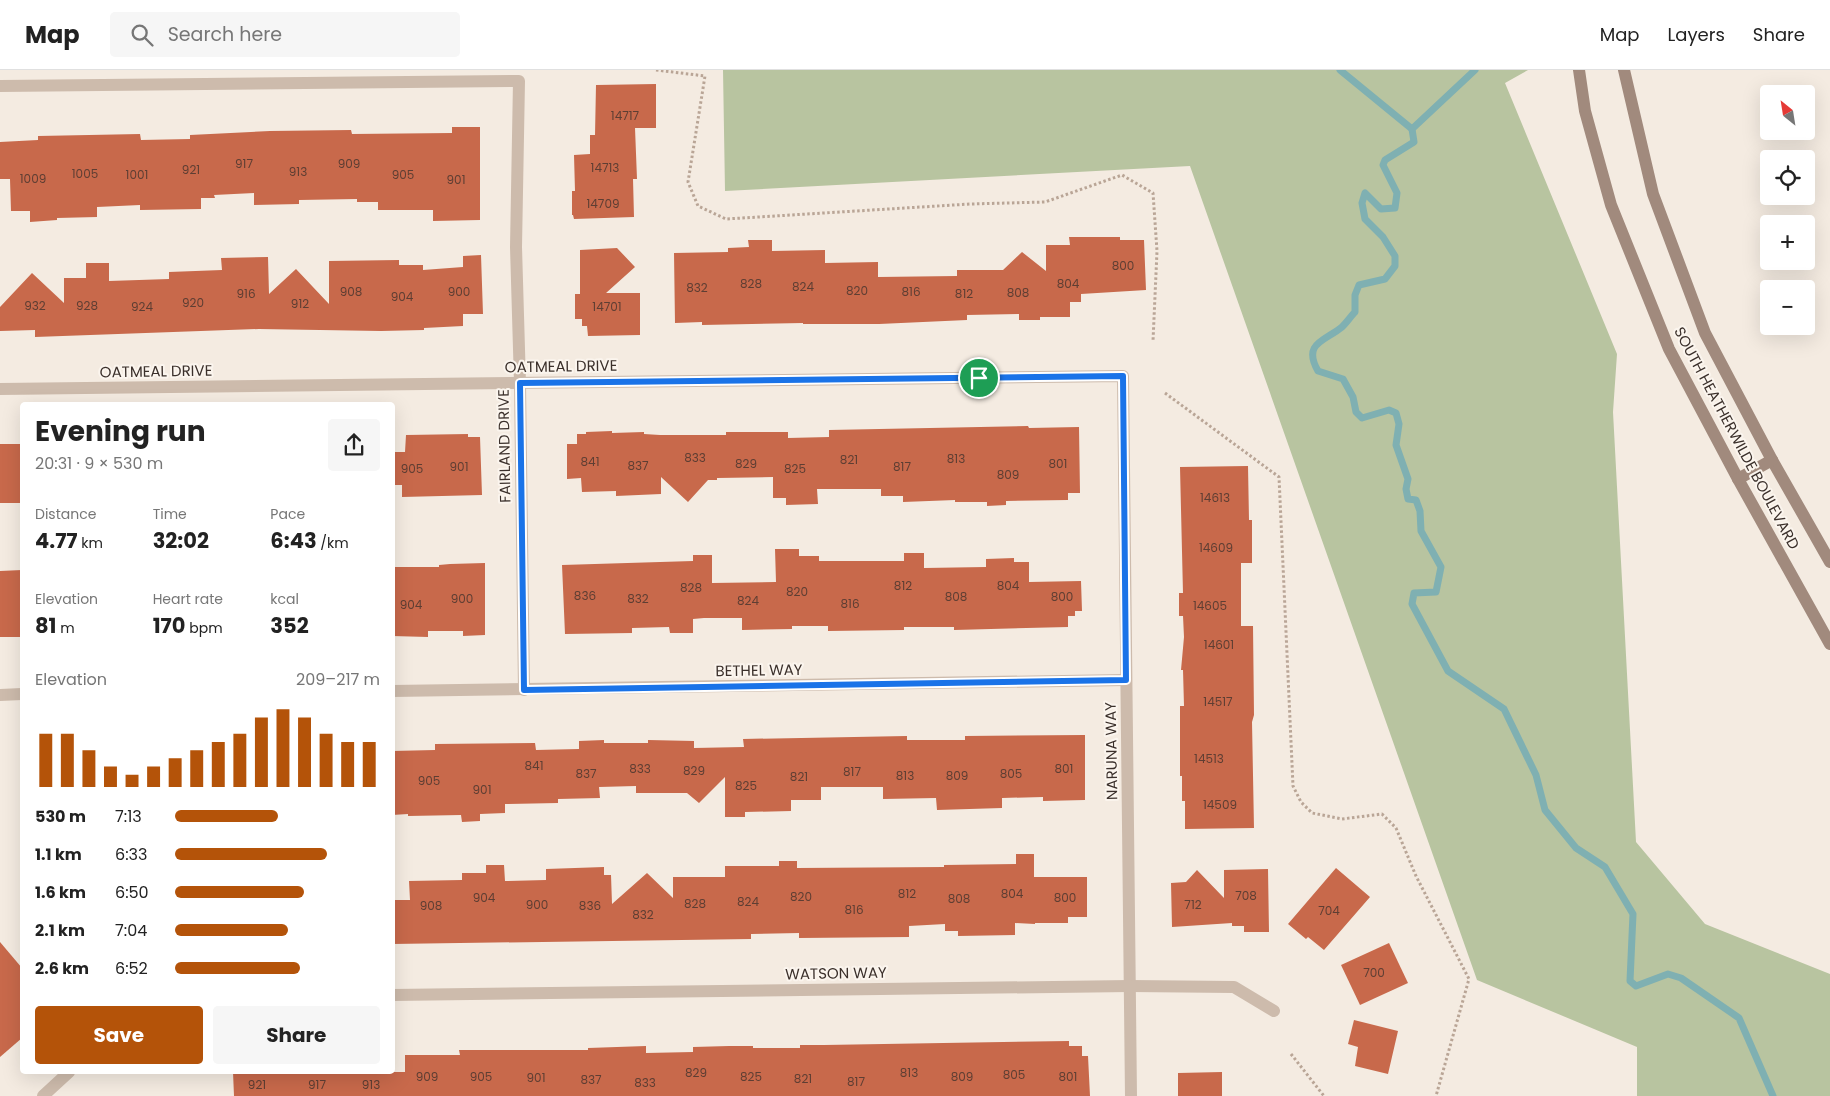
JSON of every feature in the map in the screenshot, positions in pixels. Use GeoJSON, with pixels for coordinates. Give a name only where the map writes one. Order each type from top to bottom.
{"type":"FeatureCollection","features":[{"type":"Feature","properties":{"kind":"main road","name":"SOUTH HEATHERWILDE BOULEVARD"},"geometry":{"type":"LineString","coordinates":[[1579,70],[1585,110],[1611,205],[1669,349],[1830,644]]}},
{"type":"Feature","properties":{"kind":"main road","name":"SOUTH HEATHERWILDE BOULEVARD"},"geometry":{"type":"LineString","coordinates":[[1624,70],[1654,194],[1705,333],[1772,460],[1830,562]]}},
{"type":"Feature","properties":{"kind":"main road"},"geometry":{"type":"LineString","coordinates":[[1738,478],[1772,460]]}},
{"type":"Feature","properties":{"kind":"street","name":"FAIRLAND DRIVE"},"geometry":{"type":"LineString","coordinates":[[0,86],[519,81],[516,247],[520,383],[524,690]]}},
{"type":"Feature","properties":{"kind":"street","name":"OATMEAL DRIVE"},"geometry":{"type":"LineString","coordinates":[[0,389],[1123,376]]}},
{"type":"Feature","properties":{"kind":"street","name":"NARUNA WAY"},"geometry":{"type":"LineString","coordinates":[[1123,376],[1131,1096]]}},
{"type":"Feature","properties":{"kind":"street","name":"BETHEL WAY"},"geometry":{"type":"LineString","coordinates":[[395,691],[1126,680]]}},
{"type":"Feature","properties":{"kind":"street"},"geometry":{"type":"LineString","coordinates":[[0,695],[20,694]]}},
{"type":"Feature","properties":{"kind":"street","name":"WATSON WAY"},"geometry":{"type":"LineString","coordinates":[[395,995],[1130,986],[1234,987],[1274,1011]]}},
{"type":"Feature","properties":{"kind":"street"},"geometry":{"type":"LineString","coordinates":[[43,1096],[68,1074]]}},
{"type":"Feature","properties":{"kind":"path"},"geometry":{"type":"LineString","coordinates":[[656,70],[705,76],[688,182],[698,206],[726,219],[970,204],[1045,202],[1122,175],[1153,193],[1156,250],[1153,341]]}},
{"type":"Feature","properties":{"kind":"path"},"geometry":{"type":"LineString","coordinates":[[1165,393],[1279,477],[1293,786],[1301,802],[1312,813],[1342,819],[1382,814],[1396,828],[1416,876],[1469,979],[1436,1096]]}},
{"type":"Feature","properties":{"kind":"path"},"geometry":{"type":"LineString","coordinates":[[1291,1054],[1324,1096]]}},
{"type":"Feature","properties":{"kind":"green space"},"geometry":{"type":"Polygon","coordinates":[[[723,70],[1528,70],[1505,83],[1617,354],[1613,412],[1636,842],[1705,924],[1830,974],[1830,1096],[1637,1096],[1637,1047],[1477,980],[1190,166],[725,191],[723,70]]]}},
{"type":"Feature","properties":{"kind":"building"},"geometry":{"type":"Polygon","coordinates":[[[656,84],[656,128],[635,128],[637,179],[633,179],[634,217],[574,219],[572,215],[572,191],[575,191],[574,155],[590,154],[590,135],[595,135],[596,85],[656,84]]]}},
{"type":"Feature","properties":{"kind":"building"},"geometry":{"type":"Polygon","coordinates":[[[452,127],[480,127],[480,220],[433,221],[433,210],[378,210],[378,202],[357,202],[357,199],[299,200],[299,204],[254,205],[254,193],[214,195],[215,198],[201,198],[201,209],[140,210],[140,205],[97,207],[97,217],[57,218],[57,220],[30,222],[30,211],[11,211],[10,179],[0,179],[0,142],[38,140],[38,136],[140,134],[141,140],[190,139],[190,135],[270,131],[351,130],[352,134],[452,133],[452,127]]]}},
{"type":"Feature","properties":{"kind":"building"},"geometry":{"type":"Polygon","coordinates":[[[1069,237],[1120,237],[1120,240],[1144,240],[1146,290],[1081,294],[1081,302],[1070,302],[1070,317],[1040,317],[1040,320],[1019,320],[1019,314],[967,315],[967,320],[879,324],[702,325],[702,322],[675,323],[674,253],[728,252],[728,248],[749,247],[748,240],[772,240],[772,251],[825,250],[825,263],[878,262],[878,277],[957,276],[957,270],[1003,270],[1022,252],[1046,271],[1046,245],[1070,245],[1069,237]]]}},
{"type":"Feature","properties":{"kind":"building"},"geometry":{"type":"Polygon","coordinates":[[[617,248],[635,267],[606,293],[640,293],[640,335],[588,336],[587,326],[582,326],[582,319],[575,319],[575,294],[580,294],[580,250],[617,248]]]}},
{"type":"Feature","properties":{"kind":"building"},"geometry":{"type":"Polygon","coordinates":[[[481,255],[483,314],[463,314],[463,326],[424,328],[424,330],[259,329],[35,337],[35,330],[0,331],[0,307],[32,273],[64,303],[64,278],[86,278],[86,263],[109,263],[109,281],[169,279],[169,272],[222,270],[221,258],[268,257],[269,294],[296,269],[329,304],[329,261],[399,260],[399,265],[423,265],[423,270],[463,267],[463,256],[481,255]]]}},
{"type":"Feature","properties":{"kind":"building"},"geometry":{"type":"Polygon","coordinates":[[[1028,426],[1029,428],[1079,427],[1080,493],[1068,493],[1068,500],[1006,501],[1006,505],[987,506],[987,502],[955,502],[955,500],[903,502],[903,496],[881,496],[881,489],[817,489],[818,504],[786,505],[786,498],[773,498],[773,477],[717,478],[717,480],[708,480],[688,502],[661,477],[661,494],[616,496],[616,491],[582,492],[581,478],[567,479],[567,444],[577,444],[577,434],[586,434],[586,432],[612,431],[612,433],[644,432],[644,434],[660,435],[726,435],[726,432],[788,432],[788,438],[829,437],[829,430],[1028,426]]]}},
{"type":"Feature","properties":{"kind":"building"},"geometry":{"type":"Polygon","coordinates":[[[468,434],[468,437],[480,437],[482,495],[402,497],[402,485],[395,485],[395,452],[405,452],[406,435],[468,434]]]}},
{"type":"Feature","properties":{"kind":"building"},"geometry":{"type":"Polygon","coordinates":[[[0,444],[20,444],[20,503],[0,503],[0,444]]]}},
{"type":"Feature","properties":{"kind":"building"},"geometry":{"type":"Polygon","coordinates":[[[1248,466],[1249,520],[1252,520],[1252,563],[1241,563],[1241,626],[1253,626],[1254,828],[1185,829],[1185,801],[1182,801],[1182,776],[1180,776],[1180,706],[1184,706],[1183,670],[1181,670],[1184,637],[1183,616],[1179,616],[1179,593],[1183,593],[1180,467],[1248,466]]]}},
{"type":"Feature","properties":{"kind":"building"},"geometry":{"type":"Polygon","coordinates":[[[775,549],[799,549],[799,556],[819,556],[819,561],[904,561],[904,553],[924,553],[924,568],[986,567],[986,559],[1014,558],[1014,562],[1029,562],[1029,582],[1081,581],[1082,611],[1075,611],[1075,616],[1068,616],[1068,627],[954,630],[954,627],[904,627],[904,630],[828,631],[828,626],[792,626],[792,629],[742,630],[742,618],[704,618],[693,619],[693,633],[670,633],[669,627],[632,628],[632,633],[565,634],[562,565],[693,561],[693,555],[712,555],[712,583],[776,582],[775,549]]]}},
{"type":"Feature","properties":{"kind":"building"},"geometry":{"type":"Polygon","coordinates":[[[485,563],[485,635],[463,636],[463,631],[428,631],[428,637],[395,636],[395,567],[439,567],[439,565],[485,563]]]}},
{"type":"Feature","properties":{"kind":"building"},"geometry":{"type":"Polygon","coordinates":[[[20,570],[20,637],[0,637],[0,571],[20,570]]]}},
{"type":"Feature","properties":{"kind":"building"},"geometry":{"type":"Polygon","coordinates":[[[1085,735],[1085,800],[1043,801],[1043,797],[1002,798],[1002,808],[937,810],[936,798],[883,799],[883,787],[821,787],[821,800],[791,800],[791,811],[745,812],[745,817],[725,817],[725,777],[699,803],[687,793],[636,793],[636,786],[599,787],[600,798],[558,799],[558,803],[505,804],[505,813],[480,814],[480,821],[462,822],[461,815],[395,815],[395,751],[435,750],[435,744],[535,743],[536,750],[579,749],[579,741],[604,740],[604,743],[648,743],[648,740],[694,741],[694,748],[744,747],[743,739],[907,736],[907,740],[965,740],[965,736],[1085,735]]]}},
{"type":"Feature","properties":{"kind":"building"},"geometry":{"type":"Polygon","coordinates":[[[1016,854],[1034,854],[1034,877],[1087,877],[1087,917],[1068,917],[1068,923],[1015,923],[1015,935],[958,936],[958,931],[945,931],[945,924],[909,926],[909,937],[799,938],[799,933],[751,934],[751,939],[395,944],[395,900],[410,900],[409,881],[462,880],[462,873],[486,873],[486,865],[504,865],[505,881],[546,880],[546,869],[604,867],[604,875],[611,875],[612,904],[647,873],[673,898],[673,877],[725,877],[725,866],[779,866],[779,861],[797,861],[797,868],[944,867],[944,865],[1016,864],[1016,854]]]}},
{"type":"Feature","properties":{"kind":"building"},"geometry":{"type":"Polygon","coordinates":[[[1336,868],[1370,897],[1324,950],[1308,937],[1306,939],[1288,924],[1336,868]]]}},
{"type":"Feature","properties":{"kind":"building"},"geometry":{"type":"Polygon","coordinates":[[[1268,869],[1269,932],[1244,932],[1244,926],[1232,926],[1232,923],[1172,927],[1171,883],[1186,882],[1197,870],[1224,898],[1224,870],[1268,869]]]}},
{"type":"Feature","properties":{"kind":"building"},"geometry":{"type":"Polygon","coordinates":[[[0,942],[20,966],[20,1040],[0,1057],[0,942]]]}},
{"type":"Feature","properties":{"kind":"building"},"geometry":{"type":"Polygon","coordinates":[[[1389,943],[1408,983],[1360,1005],[1341,965],[1389,943]]]}},
{"type":"Feature","properties":{"kind":"building"},"geometry":{"type":"Polygon","coordinates":[[[1354,1020],[1398,1031],[1388,1074],[1355,1066],[1358,1047],[1348,1044],[1354,1020]]]}},
{"type":"Feature","properties":{"kind":"building"},"geometry":{"type":"Polygon","coordinates":[[[1069,1041],[1069,1046],[1082,1046],[1082,1056],[1088,1056],[1090,1096],[234,1096],[233,1074],[395,1074],[395,1072],[405,1072],[405,1055],[460,1055],[459,1050],[588,1050],[588,1048],[646,1046],[646,1053],[693,1052],[693,1047],[753,1046],[753,1048],[800,1048],[800,1045],[1069,1041]]]}},
{"type":"Feature","properties":{"kind":"building"},"geometry":{"type":"Polygon","coordinates":[[[1222,1072],[1222,1096],[1178,1096],[1178,1073],[1222,1072]]]}},
{"type":"Feature","properties":{"kind":"waterway"},"geometry":{"type":"LineString","coordinates":[[1340,70],[1412,129],[1414,142],[1385,160],[1383,165],[1397,193],[1395,208],[1381,209],[1365,193],[1362,203],[1365,219],[1383,237],[1395,256],[1395,266],[1385,279],[1359,285],[1355,295],[1355,312],[1342,327],[1314,348],[1314,362],[1318,371],[1343,379],[1353,397],[1356,412],[1362,418],[1389,410],[1396,413],[1399,424],[1396,445],[1408,479],[1406,489],[1408,499],[1416,500],[1420,511],[1421,531],[1441,567],[1436,592],[1414,593],[1412,604],[1448,671],[1504,709],[1536,775],[1545,810],[1576,848],[1605,867],[1633,914],[1630,981],[1636,986],[1668,974],[1681,978],[1739,1018],[1773,1096]]}},
{"type":"Feature","properties":{"kind":"waterway"},"geometry":{"type":"LineString","coordinates":[[1412,129],[1475,70]]}},
{"type":"Feature","properties":{"kind":"route"},"geometry":{"type":"LineString","coordinates":[[1123,376],[1126,680],[524,690],[520,383],[979,378],[1123,376]]}}]}
